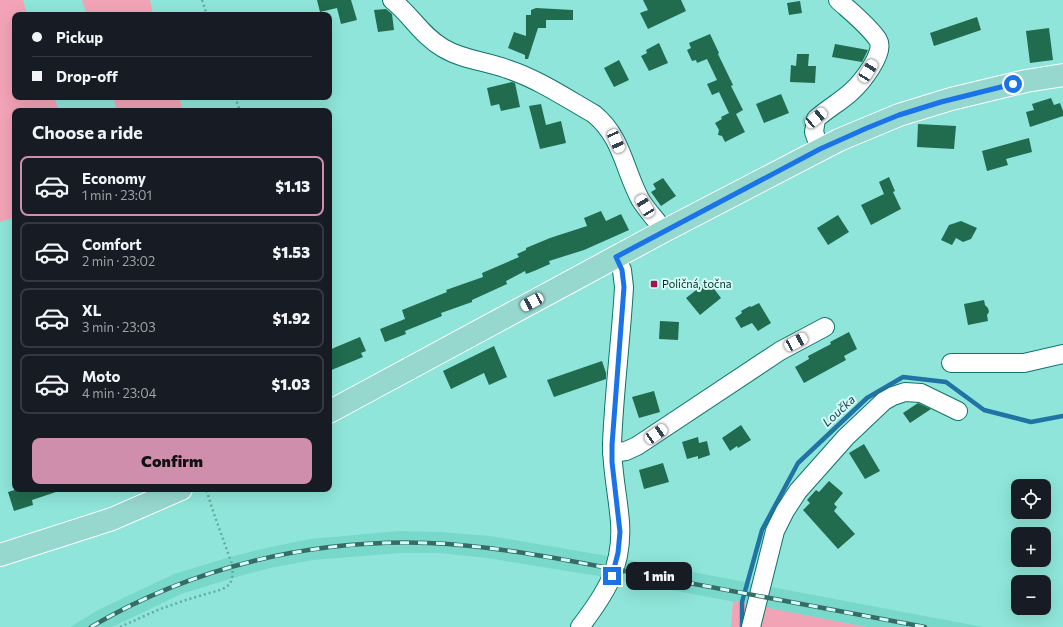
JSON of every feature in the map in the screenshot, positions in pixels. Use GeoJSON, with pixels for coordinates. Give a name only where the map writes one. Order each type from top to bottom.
{"type":"FeatureCollection","features":[{"type":"Feature","properties":{"kind":"main road"},"geometry":{"type":"LineString","coordinates":[[332,410],[664,231],[820,149],[899,115],[930,105],[987,89],[1063,75]]}},
{"type":"Feature","properties":{"kind":"main road"},"geometry":{"type":"LineString","coordinates":[[0,555],[112,519],[174,492]]}},
{"type":"Feature","properties":{"kind":"street"},"geometry":{"type":"LineString","coordinates":[[392,0],[408,14],[421,31],[443,48],[469,59],[506,68],[521,74],[594,114],[611,131],[640,197],[664,231]]}},
{"type":"Feature","properties":{"kind":"street"},"geometry":{"type":"LineString","coordinates":[[820,149],[814,132],[816,118],[860,84],[880,50],[878,40],[838,0]]}},
{"type":"Feature","properties":{"kind":"street"},"geometry":{"type":"LineString","coordinates":[[580,627],[605,592],[617,559],[619,543],[620,522],[612,453],[624,287],[622,270],[616,257]]}},
{"type":"Feature","properties":{"kind":"street"},"geometry":{"type":"LineString","coordinates":[[612,453],[626,451],[637,446],[796,342],[825,327]]}},
{"type":"Feature","properties":{"kind":"street"},"geometry":{"type":"LineString","coordinates":[[951,363],[1024,363],[1063,354]]}},
{"type":"Feature","properties":{"kind":"street"},"geometry":{"type":"LineString","coordinates":[[751,627],[775,531],[784,511],[798,491],[846,438],[884,401],[905,392],[921,393],[958,411]]}},
{"type":"Feature","properties":{"kind":"path"},"geometry":{"type":"LineString","coordinates":[[202,0],[206,12]]}},
{"type":"Feature","properties":{"kind":"path"},"geometry":{"type":"LineString","coordinates":[[120,627],[166,607],[223,589],[230,584],[233,567],[207,492]]}},
{"type":"Feature","properties":{"kind":"shaded area"},"geometry":{"type":"Polygon","coordinates":[[[0,0],[23,0],[26,12],[12,12],[12,100],[55,100],[58,108],[12,108],[12,218],[0,222],[0,0]]]}},
{"type":"Feature","properties":{"kind":"shaded area"},"geometry":{"type":"Polygon","coordinates":[[[82,0],[150,0],[152,12],[86,12],[82,0]]]}},
{"type":"Feature","properties":{"kind":"shaded area"},"geometry":{"type":"Polygon","coordinates":[[[114,100],[180,100],[182,108],[116,108],[114,100]]]}},
{"type":"Feature","properties":{"kind":"shaded area"},"geometry":{"type":"Polygon","coordinates":[[[399,531],[440,532],[490,536],[602,555],[983,627],[866,627],[598,576],[487,558],[439,553],[400,553],[313,560],[270,568],[181,594],[112,627],[70,627],[98,610],[174,574],[230,557],[310,539],[399,531]]]}},
{"type":"Feature","properties":{"kind":"shaded area"},"geometry":{"type":"Polygon","coordinates":[[[733,601],[866,627],[731,627],[733,601]]]}},
{"type":"Feature","properties":{"kind":"building"},"geometry":{"type":"Polygon","coordinates":[[[317,0],[351,0],[357,20],[341,24],[337,8],[320,12],[317,0]]]}},
{"type":"Feature","properties":{"kind":"building"},"geometry":{"type":"Polygon","coordinates":[[[643,0],[681,0],[686,11],[648,29],[640,13],[648,10],[643,0]]]}},
{"type":"Feature","properties":{"kind":"building"},"geometry":{"type":"Polygon","coordinates":[[[800,1],[802,13],[789,15],[787,3],[800,1]]]}},
{"type":"Feature","properties":{"kind":"building"},"geometry":{"type":"Polygon","coordinates":[[[536,8],[573,10],[573,20],[546,20],[546,28],[538,28],[528,59],[525,59],[525,55],[508,48],[514,32],[526,36],[526,15],[531,15],[531,10],[536,8]]]}},
{"type":"Feature","properties":{"kind":"building"},"geometry":{"type":"Polygon","coordinates":[[[386,9],[392,14],[394,30],[378,32],[374,10],[386,9]]]}},
{"type":"Feature","properties":{"kind":"building"},"geometry":{"type":"Polygon","coordinates":[[[977,17],[981,30],[934,46],[930,33],[977,17]]]}},
{"type":"Feature","properties":{"kind":"building"},"geometry":{"type":"Polygon","coordinates":[[[1049,28],[1053,60],[1030,63],[1026,31],[1049,28]]]}},
{"type":"Feature","properties":{"kind":"building"},"geometry":{"type":"Polygon","coordinates":[[[710,34],[733,85],[731,86],[743,110],[736,114],[745,132],[725,142],[722,136],[718,135],[719,130],[715,123],[722,119],[721,117],[729,113],[719,92],[712,95],[707,84],[717,80],[707,59],[697,63],[696,60],[692,61],[687,50],[691,48],[689,43],[710,34]]]}},
{"type":"Feature","properties":{"kind":"building"},"geometry":{"type":"Polygon","coordinates":[[[659,43],[668,63],[649,71],[641,56],[647,53],[646,50],[659,43]]]}},
{"type":"Feature","properties":{"kind":"building"},"geometry":{"type":"Polygon","coordinates":[[[835,44],[868,50],[862,62],[832,57],[835,44]]]}},
{"type":"Feature","properties":{"kind":"building"},"geometry":{"type":"Polygon","coordinates":[[[797,54],[809,54],[808,66],[816,66],[815,83],[790,82],[791,65],[796,66],[797,54]]]}},
{"type":"Feature","properties":{"kind":"building"},"geometry":{"type":"Polygon","coordinates":[[[619,60],[629,80],[614,87],[604,68],[619,60]]]}},
{"type":"Feature","properties":{"kind":"building"},"geometry":{"type":"Polygon","coordinates":[[[512,82],[515,83],[520,107],[501,111],[499,104],[491,106],[487,88],[512,82]]]}},
{"type":"Feature","properties":{"kind":"building"},"geometry":{"type":"Polygon","coordinates":[[[781,94],[789,113],[764,123],[756,104],[781,94]]]}},
{"type":"Feature","properties":{"kind":"building"},"geometry":{"type":"Polygon","coordinates":[[[1051,98],[1054,105],[1060,103],[1063,116],[1030,127],[1026,112],[1034,110],[1032,104],[1051,98]]]}},
{"type":"Feature","properties":{"kind":"building"},"geometry":{"type":"Polygon","coordinates":[[[541,104],[546,125],[561,121],[566,143],[540,149],[529,106],[541,104]]]}},
{"type":"Feature","properties":{"kind":"building"},"geometry":{"type":"Polygon","coordinates":[[[918,124],[956,126],[954,149],[917,147],[918,124]]]}},
{"type":"Feature","properties":{"kind":"building"},"geometry":{"type":"Polygon","coordinates":[[[1029,138],[1032,152],[1006,159],[1008,165],[987,171],[982,151],[1029,138]]]}},
{"type":"Feature","properties":{"kind":"building"},"geometry":{"type":"Polygon","coordinates":[[[889,177],[895,191],[893,192],[901,209],[871,225],[861,205],[884,194],[879,182],[889,177]]]}},
{"type":"Feature","properties":{"kind":"building"},"geometry":{"type":"Polygon","coordinates":[[[663,178],[676,196],[661,206],[651,192],[656,189],[653,184],[663,178]]]}},
{"type":"Feature","properties":{"kind":"building"},"geometry":{"type":"Polygon","coordinates":[[[601,211],[606,221],[621,214],[629,230],[584,250],[549,261],[550,264],[534,271],[526,274],[525,271],[506,281],[507,284],[472,300],[472,302],[441,313],[442,316],[405,331],[406,334],[385,342],[380,329],[405,319],[402,310],[447,292],[446,290],[483,277],[482,273],[519,257],[517,254],[526,250],[526,248],[550,238],[587,226],[584,218],[601,211]]]}},
{"type":"Feature","properties":{"kind":"building"},"geometry":{"type":"Polygon","coordinates":[[[838,215],[849,232],[828,245],[817,228],[838,215]]]}},
{"type":"Feature","properties":{"kind":"building"},"geometry":{"type":"Polygon","coordinates":[[[961,221],[977,228],[971,239],[963,242],[956,238],[952,245],[941,240],[949,225],[961,221]]]}},
{"type":"Feature","properties":{"kind":"building"},"geometry":{"type":"Polygon","coordinates":[[[708,281],[721,298],[700,315],[686,298],[708,281]]]}},
{"type":"Feature","properties":{"kind":"building"},"geometry":{"type":"Polygon","coordinates":[[[984,300],[989,312],[987,315],[988,321],[968,325],[964,304],[984,300]]]}},
{"type":"Feature","properties":{"kind":"building"},"geometry":{"type":"Polygon","coordinates":[[[759,303],[771,323],[758,331],[752,323],[741,328],[735,318],[742,313],[741,311],[759,303]]]}},
{"type":"Feature","properties":{"kind":"building"},"geometry":{"type":"Polygon","coordinates":[[[660,321],[679,322],[678,340],[659,339],[660,321]]]}},
{"type":"Feature","properties":{"kind":"building"},"geometry":{"type":"Polygon","coordinates":[[[849,332],[857,349],[844,356],[846,360],[804,383],[795,367],[809,359],[808,356],[831,344],[830,342],[849,332]]]}},
{"type":"Feature","properties":{"kind":"building"},"geometry":{"type":"Polygon","coordinates":[[[360,337],[366,351],[361,353],[363,357],[332,370],[332,349],[360,337]]]}},
{"type":"Feature","properties":{"kind":"building"},"geometry":{"type":"Polygon","coordinates":[[[494,346],[507,377],[489,385],[484,373],[451,389],[443,371],[494,346]]]}},
{"type":"Feature","properties":{"kind":"building"},"geometry":{"type":"Polygon","coordinates":[[[602,361],[606,373],[606,379],[554,397],[547,380],[602,361]]]}},
{"type":"Feature","properties":{"kind":"building"},"geometry":{"type":"Polygon","coordinates":[[[654,391],[660,412],[639,418],[632,397],[654,391]]]}},
{"type":"Feature","properties":{"kind":"building"},"geometry":{"type":"Polygon","coordinates":[[[918,403],[931,409],[910,423],[903,413],[918,403]]]}},
{"type":"Feature","properties":{"kind":"building"},"geometry":{"type":"Polygon","coordinates":[[[741,425],[751,440],[730,451],[722,438],[741,425]]]}},
{"type":"Feature","properties":{"kind":"building"},"geometry":{"type":"Polygon","coordinates":[[[698,437],[699,443],[707,441],[710,455],[698,459],[698,456],[687,459],[682,442],[698,437]]]}},
{"type":"Feature","properties":{"kind":"building"},"geometry":{"type":"Polygon","coordinates":[[[864,444],[880,471],[865,479],[849,453],[864,444]]]}},
{"type":"Feature","properties":{"kind":"building"},"geometry":{"type":"Polygon","coordinates":[[[663,463],[669,482],[644,489],[639,470],[663,463]]]}},
{"type":"Feature","properties":{"kind":"building"},"geometry":{"type":"Polygon","coordinates":[[[829,481],[843,493],[834,504],[837,507],[834,511],[855,534],[838,549],[803,510],[810,503],[807,500],[816,490],[819,492],[829,481]]]}},
{"type":"Feature","properties":{"kind":"building"},"geometry":{"type":"Polygon","coordinates":[[[8,492],[56,492],[32,500],[33,505],[14,511],[8,492]]]}},
{"type":"Feature","properties":{"kind":"waterway","name":"Loučka"},"geometry":{"type":"LineString","coordinates":[[742,627],[742,602],[762,530],[798,463],[867,398],[903,377],[946,382],[984,410],[1031,422],[1063,416]]}},
{"type":"Feature","properties":{"kind":"railway"},"geometry":{"type":"LineString","coordinates":[[91,627],[130,606],[170,588],[211,573],[254,561],[297,552],[341,546],[385,543],[429,543],[484,547],[511,551],[925,627]]}},
{"type":"Feature","properties":{"kind":"place","name":"Poličná, točna"},"geometry":{"type":"Point","coordinates":[654,284]}},
{"type":"Feature","properties":{"kind":"route"},"geometry":{"type":"LineString","coordinates":[[612,576],[616,565],[620,532],[612,462],[612,445],[624,287],[622,270],[616,257],[820,149],[867,128],[899,115],[941,102],[987,89],[1013,84]]}}]}
